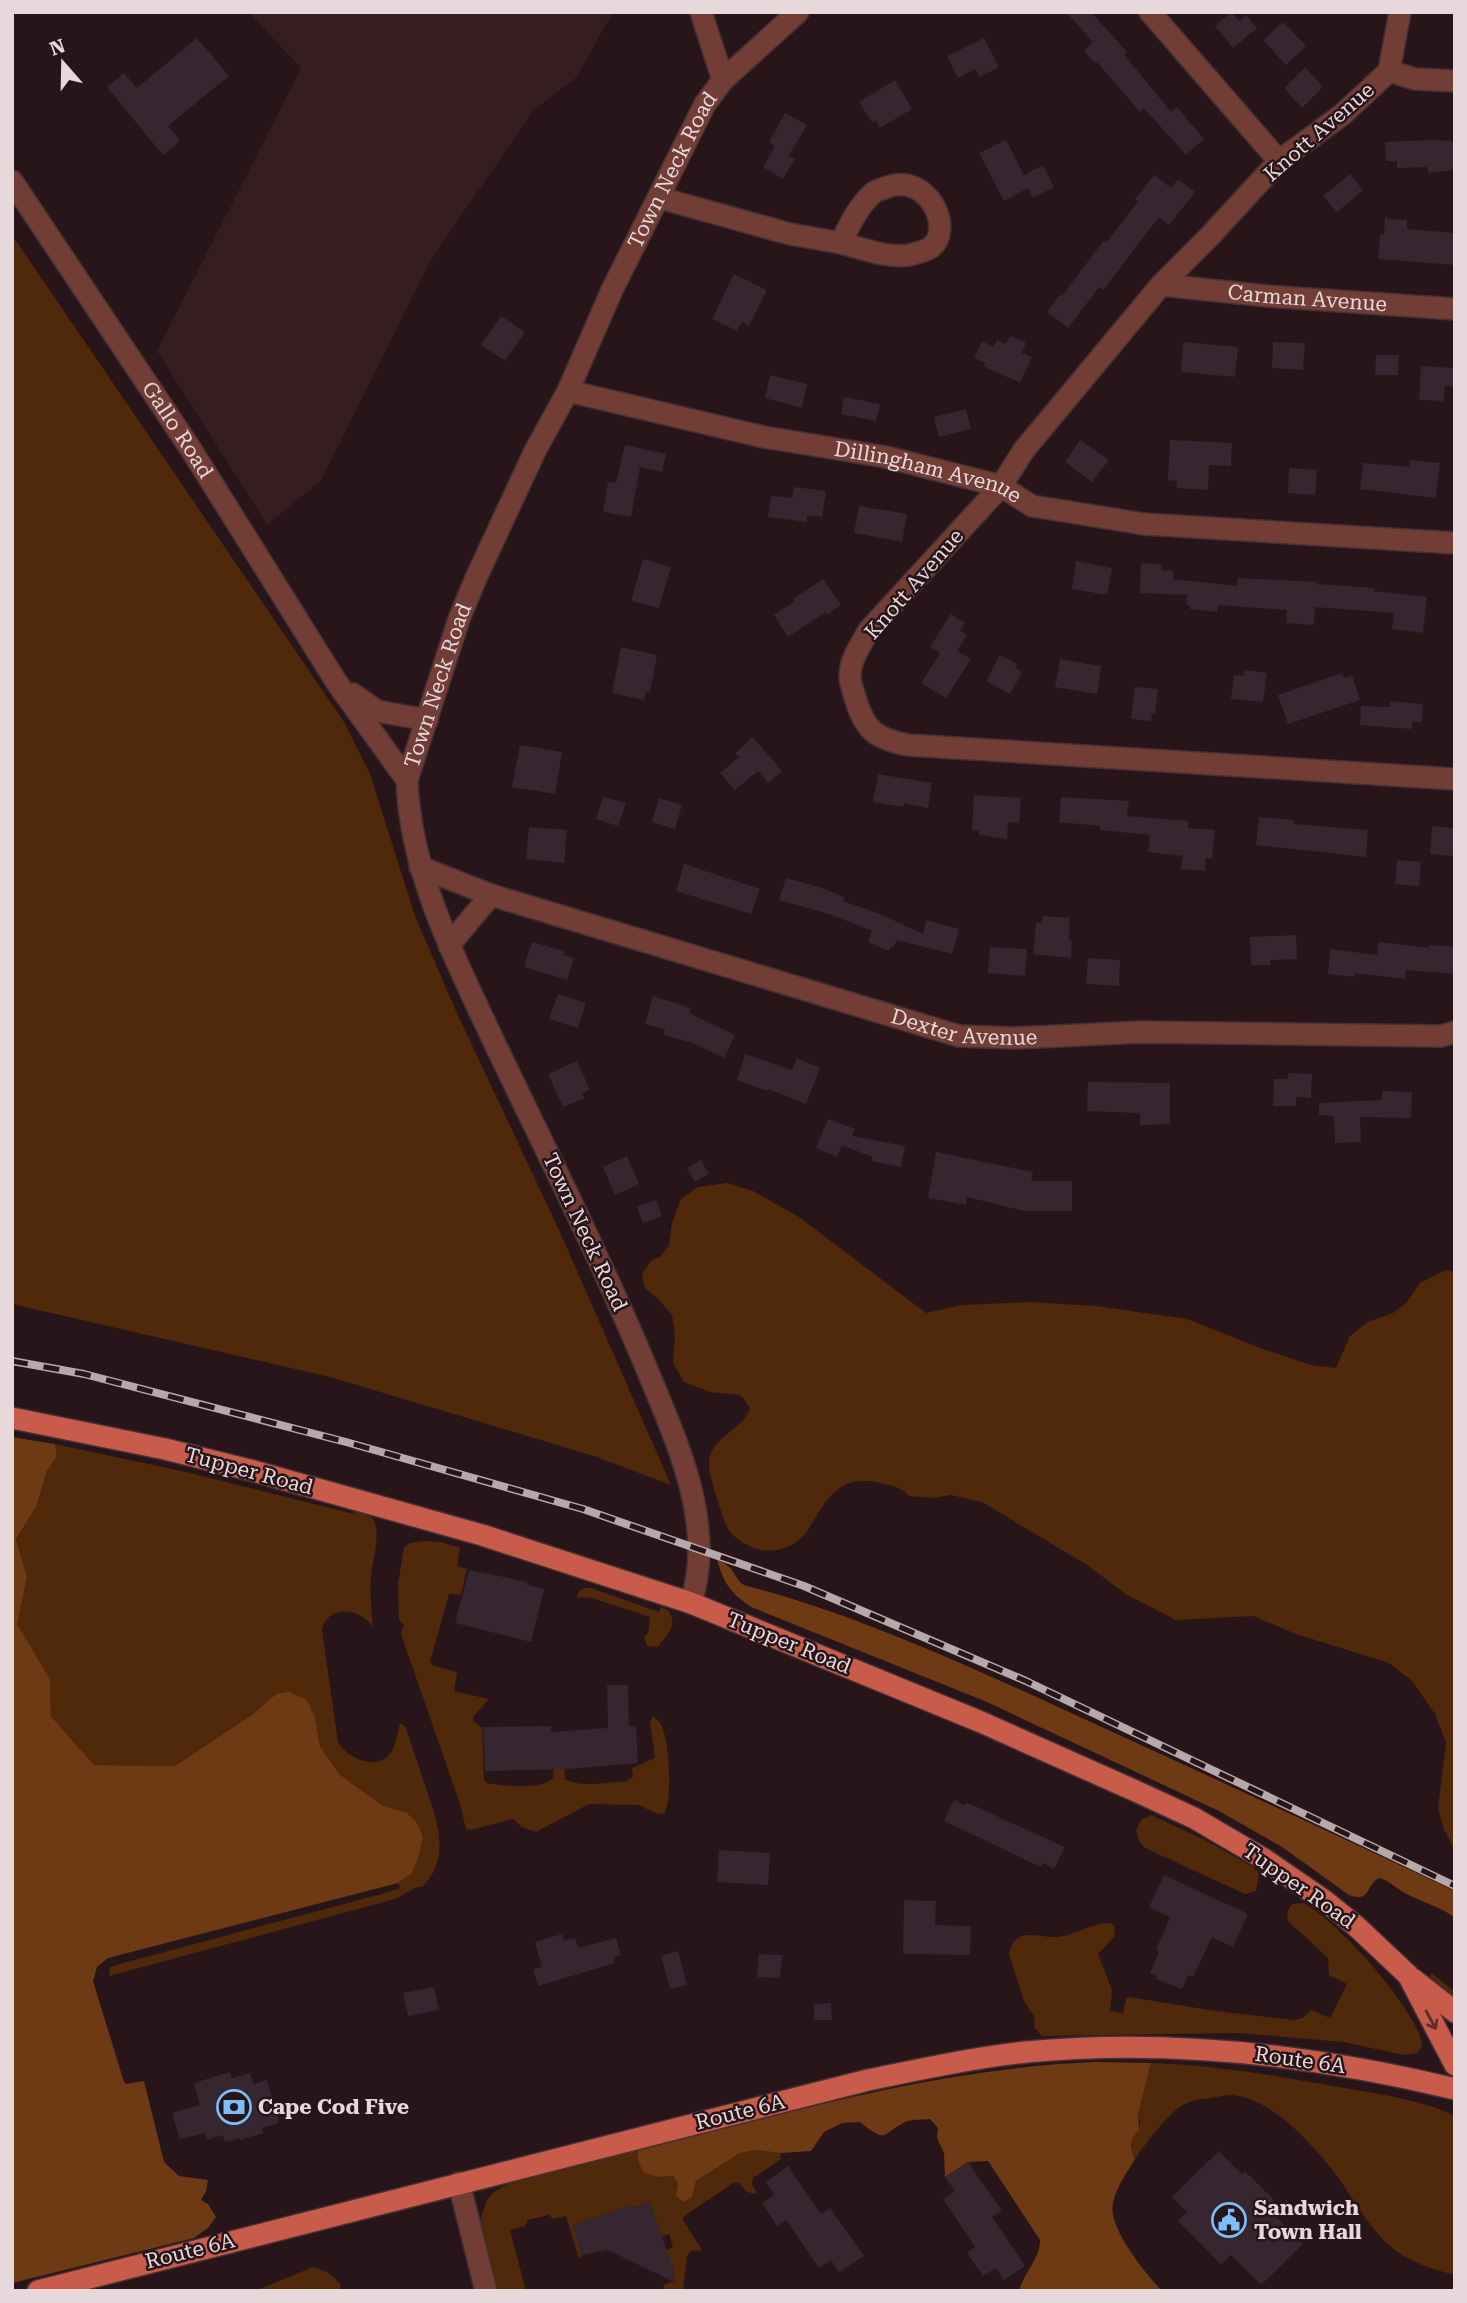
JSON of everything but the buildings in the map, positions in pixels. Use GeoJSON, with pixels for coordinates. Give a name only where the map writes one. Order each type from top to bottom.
{"type":"FeatureCollection","features":[{"type":"Feature","properties":{"kind":"main road","name":"Tupper Road"},"geometry":{"type":"LineString","coordinates":[[12,1418],[165,1449],[254,1471],[482,1535],[691,1603],[981,1722],[1194,1818],[1264,1858],[1325,1901],[1372,1940],[1408,1975],[1455,2065]]}},
{"type":"Feature","properties":{"kind":"main road"},"geometry":{"type":"LineString","coordinates":[[1408,1975],[1455,2012]]}},
{"type":"Feature","properties":{"kind":"main road","name":"Route 6A"},"geometry":{"type":"LineString","coordinates":[[38,2291],[868,2080],[977,2059],[1028,2052],[1184,2048],[1263,2054],[1382,2072],[1455,2089]]}},
{"type":"Feature","properties":{"kind":"street"},"geometry":{"type":"LineString","coordinates":[[701,12],[723,80]]}},
{"type":"Feature","properties":{"kind":"street","name":"Town Neck Road"},"geometry":{"type":"LineString","coordinates":[[691,1603],[700,1561],[698,1525],[682,1458],[619,1301],[449,945],[420,867],[408,808],[407,780],[459,618],[535,450],[568,391],[612,290],[705,104],[723,80],[798,12]]}},
{"type":"Feature","properties":{"kind":"street"},"geometry":{"type":"LineString","coordinates":[[1150,12],[1279,161]]}},
{"type":"Feature","properties":{"kind":"street","name":"Knott Avenue"},"geometry":{"type":"LineString","coordinates":[[1400,12],[1389,71],[1343,114],[1279,161],[1161,285],[1024,450],[1001,486],[869,630],[854,658],[850,676],[859,713],[870,731],[886,741],[908,745],[1455,779]]}},
{"type":"Feature","properties":{"kind":"street"},"geometry":{"type":"LineString","coordinates":[[1389,71],[1415,79],[1455,81]]}},
{"type":"Feature","properties":{"kind":"street","name":"Gallo Road"},"geometry":{"type":"LineString","coordinates":[[12,181],[192,451],[337,683],[407,780]]}},
{"type":"Feature","properties":{"kind":"street"},"geometry":{"type":"LineString","coordinates":[[660,198],[790,234],[886,254],[908,255],[931,248],[940,235],[938,217],[929,196],[914,186],[896,184],[874,192],[855,216],[841,243]]}},
{"type":"Feature","properties":{"kind":"street","name":"Carman Avenue"},"geometry":{"type":"LineString","coordinates":[[1161,285],[1267,296],[1455,309]]}},
{"type":"Feature","properties":{"kind":"street","name":"Dillingham Avenue"},"geometry":{"type":"LineString","coordinates":[[568,391],[765,437],[886,457],[1001,486],[1032,506],[1144,524],[1455,543]]}},
{"type":"Feature","properties":{"kind":"street","name":"Gallo Road"},"geometry":{"type":"LineString","coordinates":[[337,683],[377,711],[426,720]]}},
{"type":"Feature","properties":{"kind":"street","name":"Dexter Avenue"},"geometry":{"type":"LineString","coordinates":[[420,867],[491,895],[959,1036],[1014,1038],[1142,1032],[1441,1036],[1455,1032]]}},
{"type":"Feature","properties":{"kind":"street"},"geometry":{"type":"LineString","coordinates":[[449,945],[491,895]]}},
{"type":"Feature","properties":{"kind":"street"},"geometry":{"type":"LineString","coordinates":[[459,2183],[486,2291]]}},
{"type":"Feature","properties":{"kind":"shaded area"},"geometry":{"type":"Polygon","coordinates":[[[248,12],[613,12],[577,77],[534,110],[432,258],[321,481],[267,525],[157,351],[301,68],[248,12]]]}},
{"type":"Feature","properties":{"kind":"shaded area"},"geometry":{"type":"Polygon","coordinates":[[[12,235],[344,722],[370,774],[415,916],[456,1011],[560,1232],[671,1485],[594,1456],[330,1377],[12,1304],[12,235]]]}},
{"type":"Feature","properties":{"kind":"shaded area"},"geometry":{"type":"Polygon","coordinates":[[[727,1183],[753,1191],[799,1217],[926,1313],[963,1305],[1030,1302],[1096,1306],[1187,1319],[1311,1365],[1336,1368],[1350,1336],[1368,1322],[1393,1313],[1406,1303],[1420,1283],[1446,1270],[1455,1272],[1455,1851],[1443,1827],[1438,1808],[1446,1743],[1435,1714],[1412,1681],[1389,1663],[1296,1634],[1253,1616],[1176,1620],[1127,1595],[1087,1565],[982,1502],[951,1495],[933,1498],[909,1496],[889,1485],[855,1482],[836,1491],[803,1536],[790,1546],[759,1550],[736,1538],[725,1523],[712,1482],[709,1461],[716,1445],[741,1422],[750,1408],[739,1395],[710,1392],[684,1382],[673,1363],[675,1335],[672,1315],[645,1288],[642,1274],[651,1261],[661,1256],[669,1245],[672,1223],[681,1199],[698,1187],[727,1183]]]}},
{"type":"Feature","properties":{"kind":"shaded area"},"geometry":{"type":"Polygon","coordinates":[[[12,1437],[55,1444],[57,1456],[47,1471],[36,1507],[16,1539],[27,1577],[17,1624],[50,1679],[51,1716],[94,1765],[175,1766],[253,1714],[276,1694],[289,1692],[307,1700],[315,1718],[320,1746],[339,1774],[382,1805],[407,1813],[417,1823],[423,1837],[412,1873],[398,1883],[108,1958],[97,1967],[93,1981],[124,2082],[127,2084],[144,2081],[164,2162],[179,2176],[208,2180],[201,2200],[208,2204],[216,2217],[208,2228],[194,2238],[12,2283],[12,1437]]]}},
{"type":"Feature","properties":{"kind":"shaded area"},"geometry":{"type":"Polygon","coordinates":[[[55,1444],[186,1472],[371,1517],[377,1534],[371,1583],[373,1627],[361,1616],[338,1612],[325,1621],[322,1630],[338,1742],[342,1747],[360,1760],[382,1760],[393,1749],[400,1724],[406,1728],[434,1812],[439,1838],[437,1864],[422,1887],[395,1899],[109,1976],[110,1968],[116,1965],[400,1888],[398,1883],[412,1873],[407,1813],[382,1805],[339,1774],[320,1746],[315,1718],[276,1694],[253,1714],[175,1766],[94,1765],[51,1716],[50,1679],[16,1624],[27,1577],[16,1539],[36,1507],[47,1471],[57,1456],[55,1444]]]}},
{"type":"Feature","properties":{"kind":"shaded area"},"geometry":{"type":"Polygon","coordinates":[[[423,1541],[442,1542],[460,1548],[457,1566],[467,1569],[461,1595],[449,1594],[430,1662],[434,1666],[457,1672],[454,1691],[489,1699],[473,1717],[474,1722],[482,1728],[484,1780],[487,1783],[512,1786],[541,1784],[553,1778],[554,1760],[564,1760],[565,1779],[572,1782],[626,1782],[633,1777],[632,1768],[655,1758],[650,1722],[653,1716],[662,1727],[668,1759],[669,1785],[664,1814],[655,1813],[639,1805],[589,1804],[536,1832],[522,1827],[513,1819],[466,1829],[460,1804],[401,1634],[404,1625],[399,1620],[398,1584],[404,1547],[423,1541]]]}},
{"type":"Feature","properties":{"kind":"shaded area"},"geometry":{"type":"Polygon","coordinates":[[[717,1560],[729,1566],[739,1581],[747,1586],[829,1611],[951,1659],[1455,1891],[1455,1918],[1379,1878],[1365,1895],[1349,1895],[1282,1847],[1219,1811],[987,1702],[751,1607],[729,1587],[717,1560]]]}},
{"type":"Feature","properties":{"kind":"shaded area"},"geometry":{"type":"Polygon","coordinates":[[[591,1588],[659,1612],[661,1607],[668,1610],[672,1621],[670,1630],[658,1647],[647,1646],[644,1637],[648,1633],[650,1617],[592,1598],[577,1599],[578,1592],[591,1588]]]}},
{"type":"Feature","properties":{"kind":"shaded area"},"geometry":{"type":"Polygon","coordinates":[[[1151,1815],[1203,1839],[1253,1867],[1259,1873],[1256,1891],[1245,1894],[1145,1848],[1136,1831],[1141,1820],[1151,1815]]]}},
{"type":"Feature","properties":{"kind":"shaded area"},"geometry":{"type":"Polygon","coordinates":[[[1303,1903],[1335,1927],[1393,1991],[1418,2032],[1422,2047],[1417,2053],[1404,2055],[1343,2042],[1239,2033],[1042,2036],[1035,2028],[1034,2016],[1024,2001],[1009,1954],[1014,1942],[1024,1936],[1058,1937],[1111,1923],[1115,1936],[1098,1954],[1112,1990],[1110,2011],[1123,2013],[1126,1999],[1129,1997],[1295,2020],[1303,2018],[1311,2010],[1330,2018],[1347,1984],[1329,1975],[1328,1958],[1289,1922],[1287,1914],[1290,1906],[1303,1903]]]}},
{"type":"Feature","properties":{"kind":"shaded area"},"geometry":{"type":"Polygon","coordinates":[[[1432,1973],[1455,1992],[1455,2000],[1433,1981],[1430,1975],[1432,1973]]]}},
{"type":"Feature","properties":{"kind":"shaded area"},"geometry":{"type":"Polygon","coordinates":[[[1095,2062],[1151,2063],[1138,2114],[1139,2130],[1131,2143],[1135,2159],[1117,2191],[1113,2213],[1129,2250],[1162,2291],[1019,2291],[1037,2253],[1040,2240],[988,2161],[968,2162],[945,2177],[944,2153],[937,2138],[938,2128],[930,2119],[908,2121],[885,2135],[876,2134],[860,2122],[842,2123],[824,2132],[811,2151],[781,2153],[756,2150],[740,2153],[696,2181],[692,2197],[683,2202],[676,2196],[678,2184],[673,2176],[657,2177],[643,2172],[638,2160],[638,2150],[864,2094],[979,2073],[1095,2062]]]}},
{"type":"Feature","properties":{"kind":"shaded area"},"geometry":{"type":"Polygon","coordinates":[[[1151,2063],[1246,2072],[1369,2092],[1413,2101],[1455,2116],[1455,2275],[1430,2268],[1398,2253],[1373,2228],[1326,2162],[1307,2141],[1285,2120],[1246,2098],[1227,2095],[1184,2104],[1165,2121],[1135,2159],[1132,2141],[1140,2124],[1138,2114],[1151,2063]]]}},
{"type":"Feature","properties":{"kind":"shaded area"},"geometry":{"type":"Polygon","coordinates":[[[638,2150],[638,2160],[657,2177],[673,2176],[692,2197],[696,2181],[740,2153],[756,2150],[781,2153],[780,2160],[753,2178],[752,2184],[757,2194],[747,2192],[735,2182],[684,2216],[683,2220],[702,2250],[691,2251],[687,2256],[681,2291],[665,2291],[663,2285],[675,2281],[667,2250],[673,2247],[669,2234],[661,2237],[650,2202],[573,2225],[582,2255],[579,2259],[566,2216],[553,2219],[549,2215],[528,2220],[525,2226],[510,2230],[526,2291],[498,2291],[480,2220],[487,2200],[494,2192],[510,2183],[638,2150]]]}},
{"type":"Feature","properties":{"kind":"shaded area"},"geometry":{"type":"Polygon","coordinates":[[[313,2267],[327,2272],[340,2283],[341,2291],[255,2291],[313,2267]]]}},
{"type":"Feature","properties":{"kind":"railway"},"geometry":{"type":"LineString","coordinates":[[12,1361],[84,1374],[346,1442],[583,1509],[804,1586],[1026,1681],[1455,1886]]}},
{"type":"Feature","properties":{"kind":"place","name":"Cape Cod Five"},"geometry":{"type":"Point","coordinates":[234,2107]}},
{"type":"Feature","properties":{"kind":"place","name":"Sandwich Town Hall"},"geometry":{"type":"Point","coordinates":[1229,2220]}}]}
